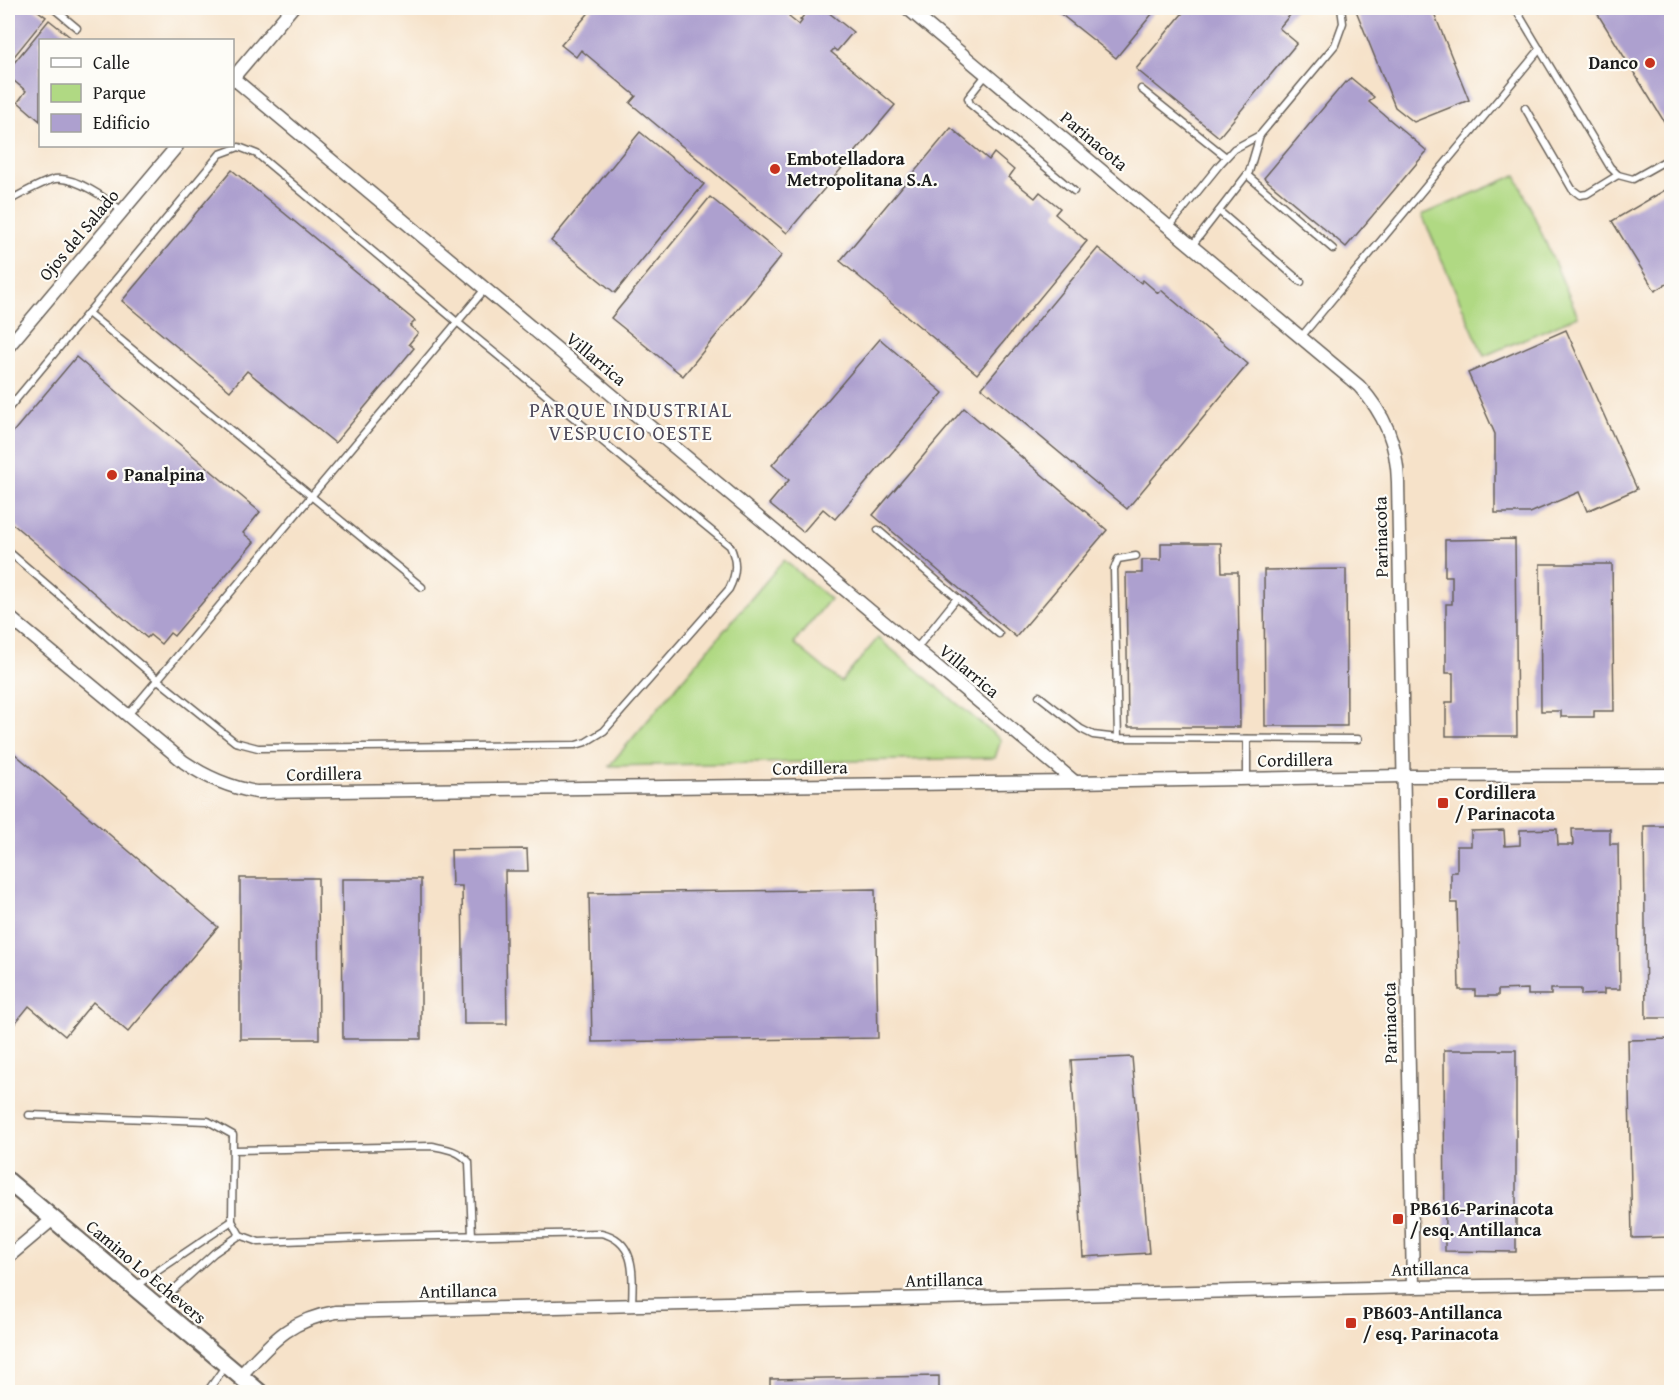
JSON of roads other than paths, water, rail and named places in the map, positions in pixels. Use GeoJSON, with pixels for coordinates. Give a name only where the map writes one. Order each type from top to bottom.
{"type":"FeatureCollection","features":[{"type":"Feature","properties":{"kind":"main road","name":"Camino Lo Echevers"},"geometry":{"type":"LineString","coordinates":[[8,1182],[259,1392]]}},
{"type":"Feature","properties":{"kind":"street"},"geometry":{"type":"LineString","coordinates":[[234,78],[292,8]]}},
{"type":"Feature","properties":{"kind":"street","name":"Parinacota"},"geometry":{"type":"LineString","coordinates":[[907,8],[1359,386],[1384,419],[1395,448],[1398,482],[1413,1287]]}},
{"type":"Feature","properties":{"kind":"street","name":"Villarrica"},"geometry":{"type":"LineString","coordinates":[[234,80],[1075,782]]}},
{"type":"Feature","properties":{"kind":"street","name":"Ojos del Salado"},"geometry":{"type":"LineString","coordinates":[[8,347],[176,147]]}},
{"type":"Feature","properties":{"kind":"street","name":"Cordillera"},"geometry":{"type":"LineString","coordinates":[[8,616],[127,716],[197,771],[227,785],[271,793],[1246,778],[1671,775]]}},
{"type":"Feature","properties":{"kind":"street"},"geometry":{"type":"LineString","coordinates":[[8,1257],[53,1219]]}},
{"type":"Feature","properties":{"kind":"street","name":"Antillanca"},"geometry":{"type":"LineString","coordinates":[[240,1376],[279,1335],[304,1321],[336,1312],[1671,1283]]}},
{"type":"Feature","properties":{"kind":"lane"},"geometry":{"type":"LineString","coordinates":[[53,8],[77,28]]}},
{"type":"Feature","properties":{"kind":"lane"},"geometry":{"type":"LineString","coordinates":[[1169,228],[1234,149],[1260,135],[1335,45],[1343,23],[1341,8]]}},
{"type":"Feature","properties":{"kind":"lane"},"geometry":{"type":"LineString","coordinates":[[1515,8],[1610,167],[1618,175],[1633,179],[1671,157]]}},
{"type":"Feature","properties":{"kind":"lane"},"geometry":{"type":"LineString","coordinates":[[1300,337],[1540,50]]}},
{"type":"Feature","properties":{"kind":"lane"},"geometry":{"type":"LineString","coordinates":[[987,74],[968,98],[970,104],[1074,191]]}},
{"type":"Feature","properties":{"kind":"lane"},"geometry":{"type":"LineString","coordinates":[[1141,89],[1226,158]]}},
{"type":"Feature","properties":{"kind":"lane"},"geometry":{"type":"LineString","coordinates":[[1525,108],[1572,189],[1580,195],[1587,194],[1618,175]]}},
{"type":"Feature","properties":{"kind":"lane"},"geometry":{"type":"LineString","coordinates":[[1191,247],[1247,175],[1253,165],[1260,135]]}},
{"type":"Feature","properties":{"kind":"lane"},"geometry":{"type":"LineString","coordinates":[[8,409],[220,154],[239,147],[257,154],[730,546],[736,566],[734,579],[729,589],[604,731],[586,742],[576,745],[258,748],[235,742],[158,680],[8,551]]}},
{"type":"Feature","properties":{"kind":"lane"},"geometry":{"type":"LineString","coordinates":[[1247,175],[1333,249]]}},
{"type":"Feature","properties":{"kind":"lane"},"geometry":{"type":"LineString","coordinates":[[8,201],[55,179],[70,181],[102,195],[122,212]]}},
{"type":"Feature","properties":{"kind":"lane"},"geometry":{"type":"LineString","coordinates":[[1219,211],[1301,282]]}},
{"type":"Feature","properties":{"kind":"lane"},"geometry":{"type":"LineString","coordinates":[[127,716],[485,289]]}},
{"type":"Feature","properties":{"kind":"lane"},"geometry":{"type":"LineString","coordinates":[[88,313],[422,587]]}},
{"type":"Feature","properties":{"kind":"lane"},"geometry":{"type":"LineString","coordinates":[[878,530],[999,634]]}},
{"type":"Feature","properties":{"kind":"lane"},"geometry":{"type":"LineString","coordinates":[[1118,738],[1113,569],[1118,559],[1136,556]]}},
{"type":"Feature","properties":{"kind":"lane"},"geometry":{"type":"LineString","coordinates":[[915,649],[957,598]]}},
{"type":"Feature","properties":{"kind":"lane"},"geometry":{"type":"LineString","coordinates":[[1039,696],[1081,729],[1093,735],[1118,738],[1358,739]]}},
{"type":"Feature","properties":{"kind":"lane"},"geometry":{"type":"LineString","coordinates":[[1246,778],[1247,739]]}},
{"type":"Feature","properties":{"kind":"lane"},"geometry":{"type":"LineString","coordinates":[[29,1115],[208,1121],[233,1135],[232,1221],[240,1235],[259,1242],[601,1233],[611,1236],[621,1242],[628,1251],[633,1277],[632,1305]]}},
{"type":"Feature","properties":{"kind":"lane"},"geometry":{"type":"LineString","coordinates":[[233,1150],[432,1146],[461,1153],[469,1162],[472,1236]]}},
{"type":"Feature","properties":{"kind":"lane"},"geometry":{"type":"LineString","coordinates":[[134,1287],[232,1221]]}},
{"type":"Feature","properties":{"kind":"lane"},"geometry":{"type":"LineString","coordinates":[[156,1306],[214,1253],[240,1235]]}},
{"type":"Feature","properties":{"kind":"lane"},"geometry":{"type":"LineString","coordinates":[[207,1392],[226,1365]]}},
{"type":"Feature","properties":{"kind":"place","name":"Danco"},"geometry":{"type":"Point","coordinates":[1650,63]}},
{"type":"Feature","properties":{"kind":"place","name":"Embotelladora Metropolitana S.A."},"geometry":{"type":"Point","coordinates":[775,169]}},
{"type":"Feature","properties":{"kind":"place","name":"Panalpina"},"geometry":{"type":"Point","coordinates":[112,475]}},
{"type":"Feature","properties":{"kind":"place","name":"Cordillera / Parinacota"},"geometry":{"type":"Point","coordinates":[1443,803]}},
{"type":"Feature","properties":{"kind":"place","name":"PB616-Parinacota / esq. Antillanca"},"geometry":{"type":"Point","coordinates":[1398,1219]}},
{"type":"Feature","properties":{"kind":"place","name":"PB603-Antillanca / esq. Parinacota"},"geometry":{"type":"Point","coordinates":[1351,1323]}},
{"type":"Feature","properties":{"kind":"district","name":"PARQUE INDUSTRIAL VESPUCIO OESTE"},"geometry":{"type":"Point","coordinates":[631,422]}}]}
